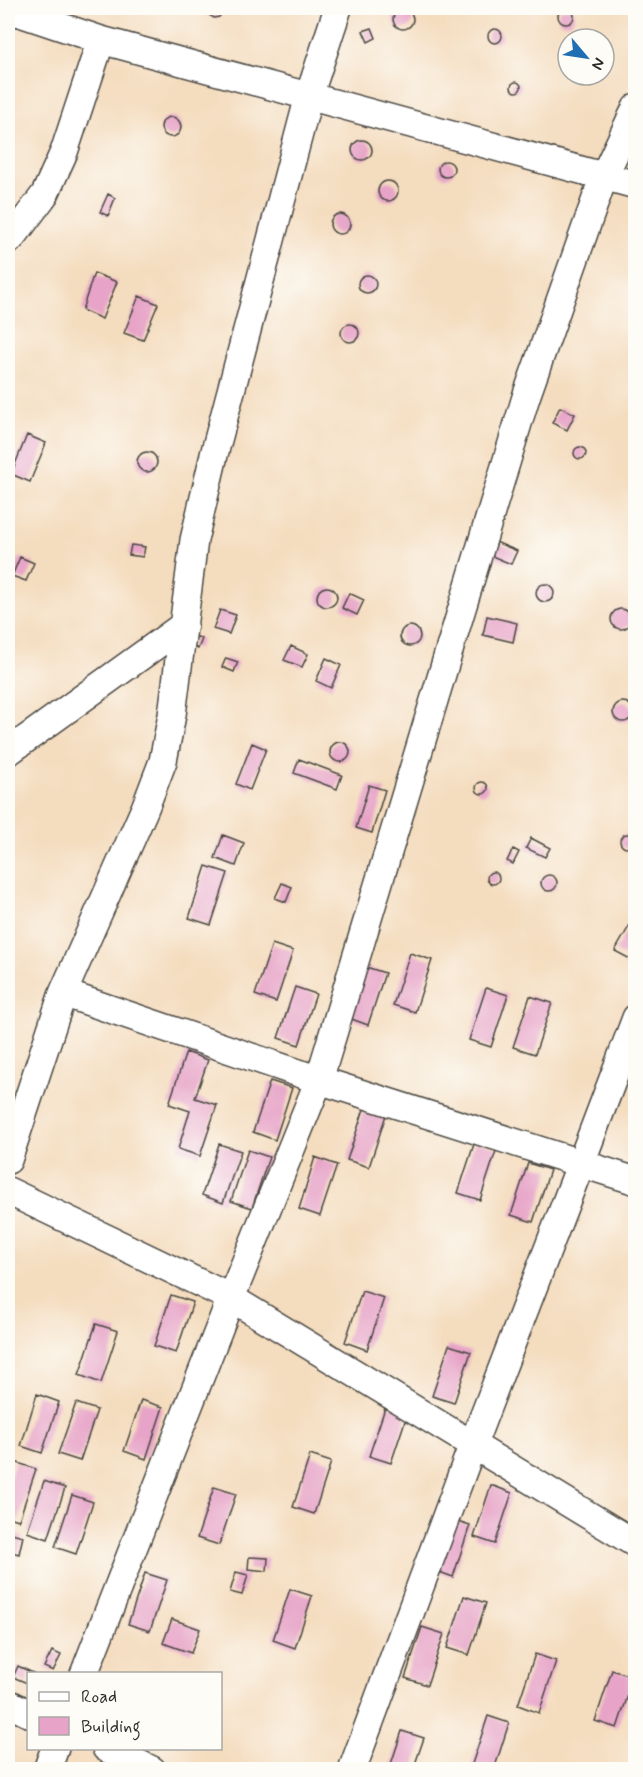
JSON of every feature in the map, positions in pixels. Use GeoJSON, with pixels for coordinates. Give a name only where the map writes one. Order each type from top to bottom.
{"type":"FeatureCollection","features":[{"type":"Feature","properties":{"kind":"street"},"geometry":{"type":"LineString","coordinates":[[8,1160],[63,993],[145,808],[163,761],[172,715],[194,540],[309,96],[338,8]]}},
{"type":"Feature","properties":{"kind":"street"},"geometry":{"type":"LineString","coordinates":[[8,9],[100,40],[636,184]]}},
{"type":"Feature","properties":{"kind":"street"},"geometry":{"type":"LineString","coordinates":[[8,241],[45,194],[64,152],[100,40]]}},
{"type":"Feature","properties":{"kind":"street"},"geometry":{"type":"LineString","coordinates":[[85,1672],[319,1080],[526,397],[604,176],[636,108]]}},
{"type":"Feature","properties":{"kind":"street"},"geometry":{"type":"LineString","coordinates":[[8,752],[184,625]]}},
{"type":"Feature","properties":{"kind":"street"},"geometry":{"type":"LineString","coordinates":[[63,993],[319,1080],[636,1181]]}},
{"type":"Feature","properties":{"kind":"street"},"geometry":{"type":"LineString","coordinates":[[352,1770],[473,1444],[636,1018]]}},
{"type":"Feature","properties":{"kind":"street"},"geometry":{"type":"LineString","coordinates":[[8,1191],[231,1298],[636,1544]]}},
{"type":"Feature","properties":{"kind":"street"},"geometry":{"type":"LineString","coordinates":[[8,1703],[27,1712]]}},
{"type":"Feature","properties":{"kind":"street"},"geometry":{"type":"LineString","coordinates":[[47,1770],[55,1750]]}},
{"type":"Feature","properties":{"kind":"street"},"geometry":{"type":"LineString","coordinates":[[108,1750],[152,1770]]}},
{"type":"Feature","properties":{"kind":"building"},"geometry":{"type":"Polygon","coordinates":[[[207,8],[222,8],[222,13],[219,17],[214,18],[209,15],[207,8]]]}},
{"type":"Feature","properties":{"kind":"building"},"geometry":{"type":"Polygon","coordinates":[[[566,8],[572,10],[574,16],[572,22],[566,24],[560,22],[558,16],[560,10],[566,8]]]}},
{"type":"Feature","properties":{"kind":"building"},"geometry":{"type":"Polygon","coordinates":[[[399,9],[407,9],[413,15],[413,23],[407,29],[399,29],[393,23],[393,15],[399,9]]]}},
{"type":"Feature","properties":{"kind":"building"},"geometry":{"type":"Polygon","coordinates":[[[372,28],[376,38],[368,42],[363,31],[372,28]]]}},
{"type":"Feature","properties":{"kind":"building"},"geometry":{"type":"Polygon","coordinates":[[[492,29],[498,29],[502,36],[498,43],[492,43],[488,39],[488,33],[492,29]]]}},
{"type":"Feature","properties":{"kind":"building"},"geometry":{"type":"Polygon","coordinates":[[[516,82],[520,83],[520,91],[516,92],[512,91],[511,87],[512,83],[516,82]]]}},
{"type":"Feature","properties":{"kind":"building"},"geometry":{"type":"Polygon","coordinates":[[[171,117],[178,120],[181,127],[178,134],[171,137],[164,134],[161,127],[164,120],[171,117]]]}},
{"type":"Feature","properties":{"kind":"building"},"geometry":{"type":"Polygon","coordinates":[[[362,140],[369,143],[372,150],[369,157],[362,160],[355,157],[352,150],[355,143],[362,140]]]}},
{"type":"Feature","properties":{"kind":"building"},"geometry":{"type":"Polygon","coordinates":[[[446,161],[454,169],[446,177],[438,169],[446,161]]]}},
{"type":"Feature","properties":{"kind":"building"},"geometry":{"type":"Polygon","coordinates":[[[388,181],[395,184],[398,191],[395,198],[388,201],[381,198],[378,191],[381,184],[388,181]]]}},
{"type":"Feature","properties":{"kind":"building"},"geometry":{"type":"Polygon","coordinates":[[[108,194],[115,198],[108,216],[100,212],[108,194]]]}},
{"type":"Feature","properties":{"kind":"building"},"geometry":{"type":"Polygon","coordinates":[[[340,214],[347,217],[350,224],[347,231],[340,234],[333,231],[330,224],[333,217],[340,214]]]}},
{"type":"Feature","properties":{"kind":"building"},"geometry":{"type":"Polygon","coordinates":[[[94,273],[117,282],[102,319],[82,310],[94,273]]]}},
{"type":"Feature","properties":{"kind":"building"},"geometry":{"type":"Polygon","coordinates":[[[367,275],[373,278],[376,284],[373,290],[367,293],[361,290],[358,284],[361,278],[367,275]]]}},
{"type":"Feature","properties":{"kind":"building"},"geometry":{"type":"Polygon","coordinates":[[[139,296],[158,304],[143,340],[124,333],[139,296]]]}},
{"type":"Feature","properties":{"kind":"building"},"geometry":{"type":"Polygon","coordinates":[[[350,324],[356,327],[359,333],[356,339],[350,342],[344,339],[341,333],[344,327],[350,324]]]}},
{"type":"Feature","properties":{"kind":"building"},"geometry":{"type":"Polygon","coordinates":[[[560,407],[575,414],[567,430],[552,423],[560,407]]]}},
{"type":"Feature","properties":{"kind":"building"},"geometry":{"type":"Polygon","coordinates":[[[27,435],[46,443],[30,482],[11,474],[27,435]]]}},
{"type":"Feature","properties":{"kind":"building"},"geometry":{"type":"Polygon","coordinates":[[[582,447],[585,448],[585,458],[578,459],[575,458],[574,451],[575,448],[582,447]]]}},
{"type":"Feature","properties":{"kind":"building"},"geometry":{"type":"Polygon","coordinates":[[[147,452],[154,455],[157,462],[154,469],[147,472],[140,469],[137,462],[140,455],[147,452]]]}},
{"type":"Feature","properties":{"kind":"building"},"geometry":{"type":"Polygon","coordinates":[[[491,540],[517,551],[511,564],[485,553],[491,540]]]}},
{"type":"Feature","properties":{"kind":"building"},"geometry":{"type":"Polygon","coordinates":[[[131,545],[145,547],[143,557],[129,555],[131,545]]]}},
{"type":"Feature","properties":{"kind":"building"},"geometry":{"type":"Polygon","coordinates":[[[20,557],[34,563],[26,581],[12,576],[20,557]]]}},
{"type":"Feature","properties":{"kind":"building"},"geometry":{"type":"Polygon","coordinates":[[[545,584],[551,587],[554,593],[551,599],[545,602],[539,599],[536,593],[539,587],[545,584]]]}},
{"type":"Feature","properties":{"kind":"building"},"geometry":{"type":"Polygon","coordinates":[[[327,587],[334,590],[337,597],[334,604],[327,607],[320,604],[317,597],[320,590],[327,587]]]}},
{"type":"Feature","properties":{"kind":"building"},"geometry":{"type":"Polygon","coordinates":[[[349,593],[364,600],[357,615],[342,608],[349,593]]]}},
{"type":"Feature","properties":{"kind":"building"},"geometry":{"type":"Polygon","coordinates":[[[621,609],[628,612],[631,619],[628,626],[621,629],[614,626],[611,619],[614,612],[621,609]]]}},
{"type":"Feature","properties":{"kind":"building"},"geometry":{"type":"Polygon","coordinates":[[[220,610],[236,615],[229,634],[213,629],[220,610]]]}},
{"type":"Feature","properties":{"kind":"building"},"geometry":{"type":"Polygon","coordinates":[[[487,616],[517,623],[513,642],[483,635],[487,616]]]}},
{"type":"Feature","properties":{"kind":"building"},"geometry":{"type":"Polygon","coordinates":[[[410,626],[417,629],[420,636],[417,643],[410,646],[403,643],[400,636],[403,629],[410,626]]]}},
{"type":"Feature","properties":{"kind":"building"},"geometry":{"type":"Polygon","coordinates":[[[195,636],[202,639],[198,649],[191,646],[195,636]]]}},
{"type":"Feature","properties":{"kind":"building"},"geometry":{"type":"Polygon","coordinates":[[[291,646],[308,654],[302,667],[284,660],[291,646]]]}},
{"type":"Feature","properties":{"kind":"building"},"geometry":{"type":"Polygon","coordinates":[[[226,658],[238,662],[234,672],[222,667],[226,658]]]}},
{"type":"Feature","properties":{"kind":"building"},"geometry":{"type":"Polygon","coordinates":[[[326,658],[341,665],[331,688],[316,681],[326,658]]]}},
{"type":"Feature","properties":{"kind":"building"},"geometry":{"type":"Polygon","coordinates":[[[623,702],[630,705],[633,712],[630,719],[623,722],[616,719],[613,712],[616,705],[623,702]]]}},
{"type":"Feature","properties":{"kind":"building"},"geometry":{"type":"Polygon","coordinates":[[[340,742],[347,745],[350,752],[347,759],[340,762],[333,759],[330,752],[333,745],[340,742]]]}},
{"type":"Feature","properties":{"kind":"building"},"geometry":{"type":"Polygon","coordinates":[[[252,743],[266,749],[250,790],[236,784],[252,743]]]}},
{"type":"Feature","properties":{"kind":"building"},"geometry":{"type":"Polygon","coordinates":[[[299,759],[342,775],[337,789],[294,773],[299,759]]]}},
{"type":"Feature","properties":{"kind":"building"},"geometry":{"type":"Polygon","coordinates":[[[482,782],[488,788],[482,794],[476,788],[482,782]]]}},
{"type":"Feature","properties":{"kind":"building"},"geometry":{"type":"Polygon","coordinates":[[[369,785],[385,790],[372,833],[356,828],[369,785]]]}},
{"type":"Feature","properties":{"kind":"building"},"geometry":{"type":"Polygon","coordinates":[[[627,834],[632,836],[634,841],[632,846],[627,848],[622,846],[620,841],[622,836],[627,834]]]}},
{"type":"Feature","properties":{"kind":"building"},"geometry":{"type":"Polygon","coordinates":[[[223,835],[244,843],[236,866],[215,858],[223,835]]]}},
{"type":"Feature","properties":{"kind":"building"},"geometry":{"type":"Polygon","coordinates":[[[531,838],[550,848],[545,857],[526,848],[531,838]]]}},
{"type":"Feature","properties":{"kind":"building"},"geometry":{"type":"Polygon","coordinates":[[[513,849],[519,852],[513,864],[507,861],[513,849]]]}},
{"type":"Feature","properties":{"kind":"building"},"geometry":{"type":"Polygon","coordinates":[[[206,866],[228,873],[211,925],[189,918],[206,866]]]}},
{"type":"Feature","properties":{"kind":"building"},"geometry":{"type":"Polygon","coordinates":[[[493,872],[499,878],[493,884],[487,878],[493,872]]]}},
{"type":"Feature","properties":{"kind":"building"},"geometry":{"type":"Polygon","coordinates":[[[549,875],[557,883],[549,891],[541,883],[549,875]]]}},
{"type":"Feature","properties":{"kind":"building"},"geometry":{"type":"Polygon","coordinates":[[[282,883],[292,887],[286,902],[275,898],[282,883]]]}},
{"type":"Feature","properties":{"kind":"building"},"geometry":{"type":"Polygon","coordinates":[[[631,923],[636,926],[636,953],[632,960],[615,951],[631,923]]]}},
{"type":"Feature","properties":{"kind":"building"},"geometry":{"type":"Polygon","coordinates":[[[272,944],[293,951],[276,1002],[255,995],[272,944]]]}},
{"type":"Feature","properties":{"kind":"building"},"geometry":{"type":"Polygon","coordinates":[[[410,953],[432,960],[415,1012],[393,1005],[410,953]]]}},
{"type":"Feature","properties":{"kind":"building"},"geometry":{"type":"Polygon","coordinates":[[[363,966],[385,973],[368,1025],[346,1017],[363,966]]]}},
{"type":"Feature","properties":{"kind":"building"},"geometry":{"type":"Polygon","coordinates":[[[295,987],[316,994],[299,1045],[278,1038],[295,987]]]}},
{"type":"Feature","properties":{"kind":"building"},"geometry":{"type":"Polygon","coordinates":[[[486,988],[508,995],[491,1047],[469,1040],[486,988]]]}},
{"type":"Feature","properties":{"kind":"building"},"geometry":{"type":"Polygon","coordinates":[[[530,996],[552,1003],[535,1054],[513,1047],[530,996]]]}},
{"type":"Feature","properties":{"kind":"building"},"geometry":{"type":"Polygon","coordinates":[[[186,1052],[208,1060],[195,1098],[217,1105],[200,1156],[178,1149],[190,1111],[169,1104],[186,1052]]]}},
{"type":"Feature","properties":{"kind":"building"},"geometry":{"type":"Polygon","coordinates":[[[270,1081],[292,1088],[275,1140],[253,1132],[270,1081]]]}},
{"type":"Feature","properties":{"kind":"building"},"geometry":{"type":"Polygon","coordinates":[[[364,1109],[386,1115],[369,1167],[347,1160],[364,1109]]]}},
{"type":"Feature","properties":{"kind":"building"},"geometry":{"type":"Polygon","coordinates":[[[475,1141],[497,1148],[480,1200],[458,1193],[475,1141]]]}},
{"type":"Feature","properties":{"kind":"building"},"geometry":{"type":"Polygon","coordinates":[[[219,1144],[241,1151],[223,1203],[202,1195],[219,1144]]]}},
{"type":"Feature","properties":{"kind":"building"},"geometry":{"type":"Polygon","coordinates":[[[248,1150],[269,1157],[252,1208],[231,1201],[248,1150]]]}},
{"type":"Feature","properties":{"kind":"building"},"geometry":{"type":"Polygon","coordinates":[[[315,1157],[337,1165],[320,1216],[299,1209],[315,1157]]]}},
{"type":"Feature","properties":{"kind":"building"},"geometry":{"type":"Polygon","coordinates":[[[528,1163],[550,1170],[533,1222],[511,1215],[528,1163]]]}},
{"type":"Feature","properties":{"kind":"building"},"geometry":{"type":"Polygon","coordinates":[[[362,1291],[384,1298],[367,1350],[345,1342],[362,1291]]]}},
{"type":"Feature","properties":{"kind":"building"},"geometry":{"type":"Polygon","coordinates":[[[171,1295],[193,1302],[176,1353],[154,1346],[171,1295]]]}},
{"type":"Feature","properties":{"kind":"building"},"geometry":{"type":"Polygon","coordinates":[[[96,1324],[118,1331],[101,1383],[79,1375],[96,1324]]]}},
{"type":"Feature","properties":{"kind":"building"},"geometry":{"type":"Polygon","coordinates":[[[449,1345],[471,1352],[454,1403],[432,1396],[449,1345]]]}},
{"type":"Feature","properties":{"kind":"building"},"geometry":{"type":"Polygon","coordinates":[[[37,1394],[59,1402],[42,1453],[21,1446],[37,1394]]]}},
{"type":"Feature","properties":{"kind":"building"},"geometry":{"type":"Polygon","coordinates":[[[141,1400],[163,1407],[146,1459],[124,1451],[141,1400]]]}},
{"type":"Feature","properties":{"kind":"building"},"geometry":{"type":"Polygon","coordinates":[[[76,1403],[97,1410],[80,1461],[58,1454],[76,1403]]]}},
{"type":"Feature","properties":{"kind":"building"},"geometry":{"type":"Polygon","coordinates":[[[386,1405],[408,1412],[391,1463],[369,1456],[386,1405]]]}},
{"type":"Feature","properties":{"kind":"building"},"geometry":{"type":"Polygon","coordinates":[[[310,1455],[331,1462],[314,1514],[293,1507],[310,1455]]]}},
{"type":"Feature","properties":{"kind":"building"},"geometry":{"type":"Polygon","coordinates":[[[15,1462],[36,1469],[19,1520],[8,1517],[8,1483],[15,1462]]]}},
{"type":"Feature","properties":{"kind":"building"},"geometry":{"type":"Polygon","coordinates":[[[44,1481],[65,1488],[48,1539],[27,1532],[44,1481]]]}},
{"type":"Feature","properties":{"kind":"building"},"geometry":{"type":"Polygon","coordinates":[[[491,1485],[512,1493],[495,1544],[474,1537],[491,1485]]]}},
{"type":"Feature","properties":{"kind":"building"},"geometry":{"type":"Polygon","coordinates":[[[214,1487],[236,1494],[219,1545],[197,1538],[214,1487]]]}},
{"type":"Feature","properties":{"kind":"building"},"geometry":{"type":"Polygon","coordinates":[[[72,1495],[93,1502],[76,1554],[55,1547],[72,1495]]]}},
{"type":"Feature","properties":{"kind":"building"},"geometry":{"type":"Polygon","coordinates":[[[448,1518],[470,1525],[453,1577],[431,1569],[448,1518]]]}},
{"type":"Feature","properties":{"kind":"building"},"geometry":{"type":"Polygon","coordinates":[[[8,1532],[23,1536],[19,1554],[8,1551],[8,1532]]]}},
{"type":"Feature","properties":{"kind":"building"},"geometry":{"type":"Polygon","coordinates":[[[249,1557],[268,1558],[267,1571],[248,1569],[249,1557]]]}},
{"type":"Feature","properties":{"kind":"building"},"geometry":{"type":"Polygon","coordinates":[[[236,1572],[248,1575],[242,1595],[230,1592],[236,1572]]]}},
{"type":"Feature","properties":{"kind":"building"},"geometry":{"type":"Polygon","coordinates":[[[145,1573],[167,1580],[150,1631],[128,1624],[145,1573]]]}},
{"type":"Feature","properties":{"kind":"building"},"geometry":{"type":"Polygon","coordinates":[[[290,1589],[312,1596],[295,1648],[273,1640],[290,1589]]]}},
{"type":"Feature","properties":{"kind":"building"},"geometry":{"type":"Polygon","coordinates":[[[464,1596],[486,1603],[469,1655],[447,1648],[464,1596]]]}},
{"type":"Feature","properties":{"kind":"building"},"geometry":{"type":"Polygon","coordinates":[[[172,1619],[200,1629],[191,1653],[163,1643],[172,1619]]]}},
{"type":"Feature","properties":{"kind":"building"},"geometry":{"type":"Polygon","coordinates":[[[422,1627],[444,1634],[427,1685],[405,1678],[422,1627]]]}},
{"type":"Feature","properties":{"kind":"building"},"geometry":{"type":"Polygon","coordinates":[[[52,1651],[61,1655],[53,1671],[44,1667],[52,1651]]]}},
{"type":"Feature","properties":{"kind":"building"},"geometry":{"type":"Polygon","coordinates":[[[535,1654],[556,1661],[539,1713],[518,1705],[535,1654]]]}},
{"type":"Feature","properties":{"kind":"building"},"geometry":{"type":"Polygon","coordinates":[[[18,1666],[31,1672],[27,1672],[27,1683],[13,1677],[18,1666]]]}},
{"type":"Feature","properties":{"kind":"building"},"geometry":{"type":"Polygon","coordinates":[[[612,1670],[634,1677],[617,1728],[595,1721],[612,1670]]]}},
{"type":"Feature","properties":{"kind":"building"},"geometry":{"type":"Polygon","coordinates":[[[488,1716],[509,1723],[494,1770],[478,1770],[471,1767],[488,1716]]]}},
{"type":"Feature","properties":{"kind":"building"},"geometry":{"type":"Polygon","coordinates":[[[402,1731],[424,1738],[413,1770],[389,1770],[402,1731]]]}}]}
